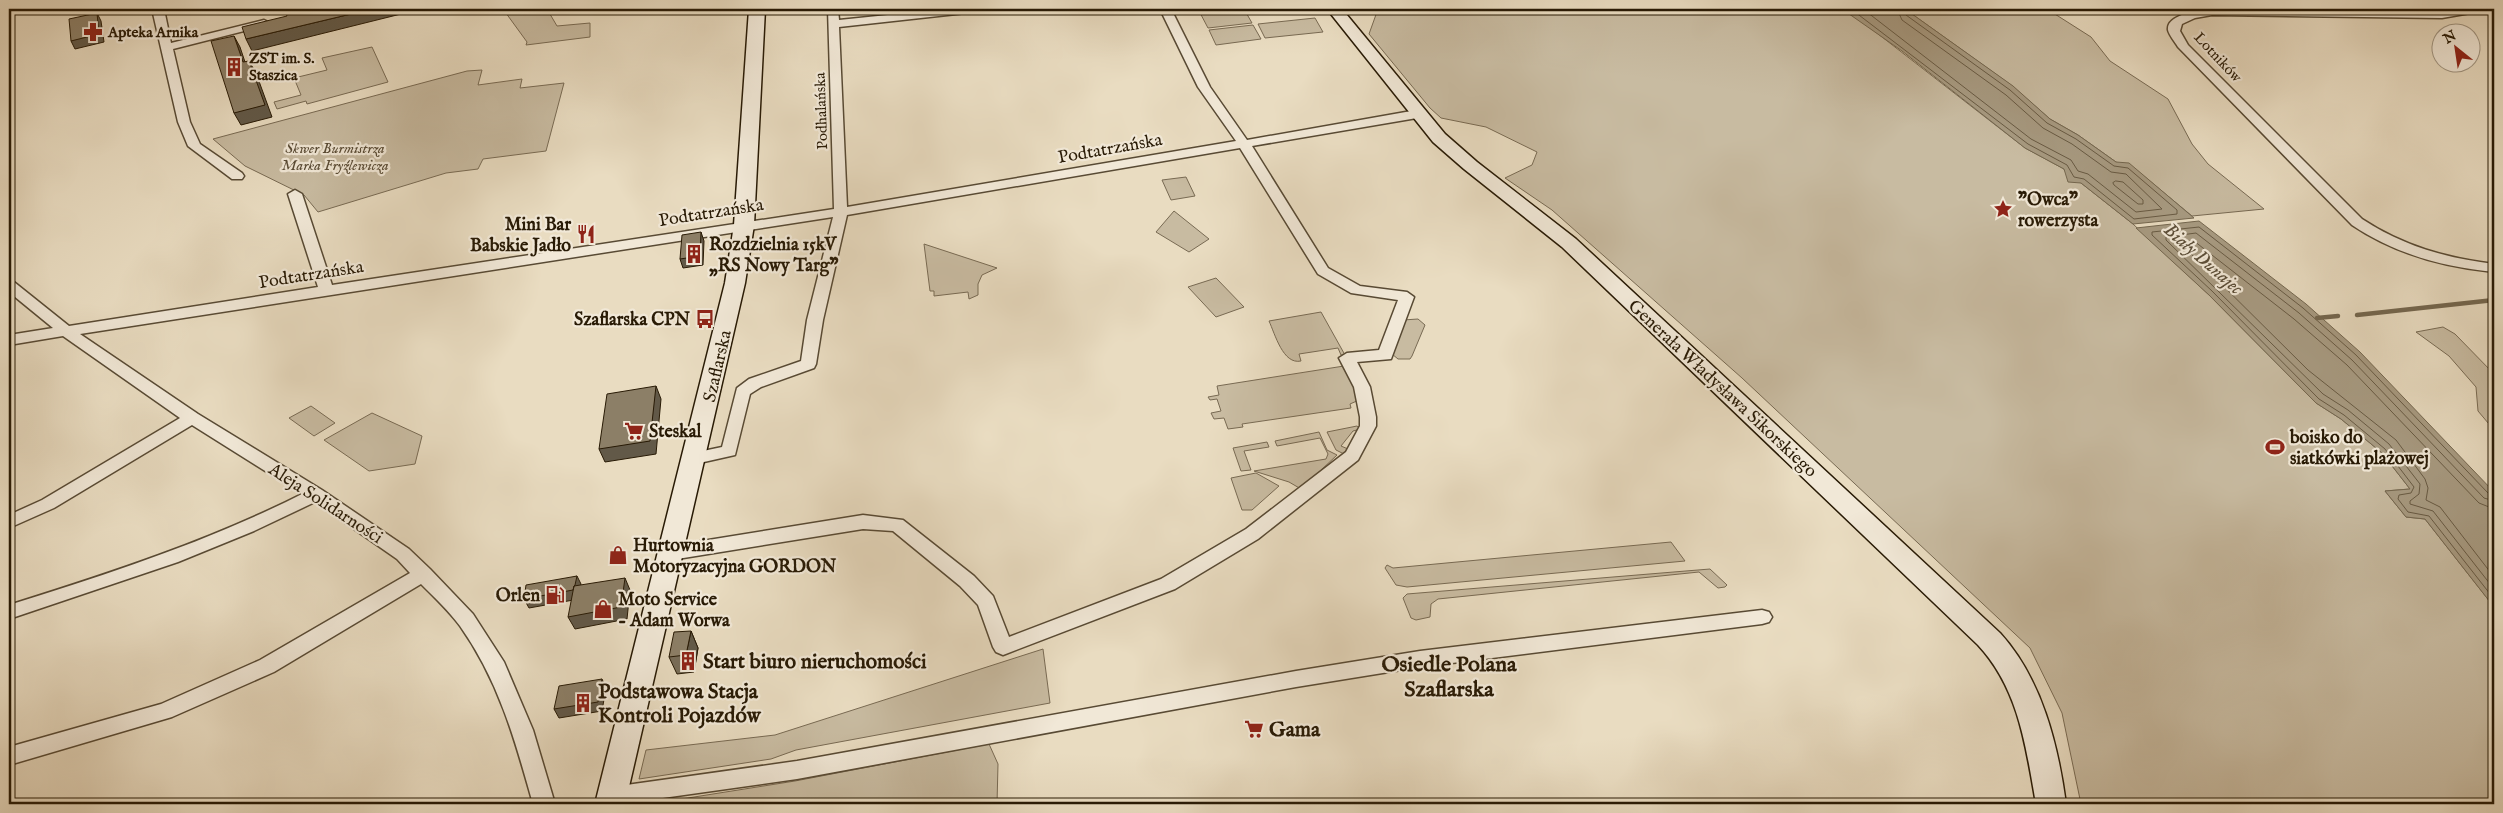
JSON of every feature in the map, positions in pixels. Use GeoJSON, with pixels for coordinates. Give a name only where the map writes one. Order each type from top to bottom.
{"type":"FeatureCollection","features":[{"type":"Feature","properties":{"kind":"street"},"geometry":{"type":"LineString","coordinates":[[158,9],[184,122],[194,146],[237,176]]}},
{"type":"Feature","properties":{"kind":"street","name":"Szaflarska"},"geometry":{"type":"LineString","coordinates":[[611,800],[729,316],[744,225],[757,9]]}},
{"type":"Feature","properties":{"kind":"street","name":"Podhalańska"},"geometry":{"type":"LineString","coordinates":[[695,458],[729,451],[743,392],[755,383],[808,364],[815,320],[840,213],[835,24],[832,9]]}},
{"type":"Feature","properties":{"kind":"street"},"geometry":{"type":"LineString","coordinates":[[835,24],[975,9]]}},
{"type":"Feature","properties":{"kind":"street"},"geometry":{"type":"LineString","coordinates":[[672,552],[863,522],[897,525],[967,581],[986,601],[1004,647],[1168,584],[1252,534],[1352,456],[1368,426],[1368,417],[1362,387],[1347,358],[1384,355],[1407,297],[1356,290],[1323,271],[1243,143],[1204,86],[1165,9]]}},
{"type":"Feature","properties":{"kind":"street","name":"Generała Władysława Sikorskiego"},"geometry":{"type":"LineString","coordinates":[[1334,9],[1418,114],[1456,154],[1534,213],[1569,243],[1973,622],[2001,652],[2014,672],[2035,721],[2051,804]]}},
{"type":"Feature","properties":{"kind":"street","name":"Lotników"},"geometry":{"type":"LineString","coordinates":[[2478,9],[2442,15],[2207,13],[2184,18],[2174,27],[2174,31],[2184,46],[2357,222],[2387,241],[2423,256],[2494,268]]}},
{"type":"Feature","properties":{"kind":"street"},"geometry":{"type":"LineString","coordinates":[[168,47],[277,20]]}},
{"type":"Feature","properties":{"kind":"street","name":"Podtatrzańska"},"geometry":{"type":"LineString","coordinates":[[9,340],[744,225],[840,213],[1418,114]]}},
{"type":"Feature","properties":{"kind":"street"},"geometry":{"type":"LineString","coordinates":[[295,194],[326,290]]}},
{"type":"Feature","properties":{"kind":"street","name":"Aleja Solidarności"},"geometry":{"type":"LineString","coordinates":[[9,284],[66,332],[192,418],[316,494],[403,554],[466,619],[497,668],[523,730],[544,804]]}},
{"type":"Feature","properties":{"kind":"street"},"geometry":{"type":"LineString","coordinates":[[9,522],[48,504],[192,418]]}},
{"type":"Feature","properties":{"kind":"street"},"geometry":{"type":"LineString","coordinates":[[9,612],[68,595],[175,557],[290,508],[316,494]]}},
{"type":"Feature","properties":{"kind":"street"},"geometry":{"type":"LineString","coordinates":[[9,756],[165,711],[267,666],[423,574]]}},
{"type":"Feature","properties":{"kind":"street"},"geometry":{"type":"LineString","coordinates":[[611,800],[797,770],[1296,680],[1420,660],[1762,616]]}},
{"type":"Feature","properties":{"kind":"green space"},"geometry":{"type":"Polygon","coordinates":[[[503,9],[547,9],[557,26],[590,23],[590,37],[526,45],[527,42],[503,9]]]}},
{"type":"Feature","properties":{"kind":"green space"},"geometry":{"type":"Polygon","coordinates":[[[1198,9],[1244,9],[1252,23],[1208,28],[1198,9]]]}},
{"type":"Feature","properties":{"kind":"green space"},"geometry":{"type":"Polygon","coordinates":[[[1378,9],[1842,9],[1864,23],[2025,148],[2064,169],[2068,176],[2081,183],[2133,224],[2209,295],[2316,403],[2341,419],[2382,453],[2410,489],[2385,491],[2406,517],[2425,519],[2494,607],[2494,804],[2081,804],[2062,713],[2030,648],[1742,378],[1552,210],[1505,178],[1532,165],[1537,152],[1486,127],[1441,118],[1430,108],[1369,34],[1378,9]]]}},
{"type":"Feature","properties":{"kind":"green space"},"geometry":{"type":"Polygon","coordinates":[[[1905,9],[2047,9],[2091,37],[2110,61],[2168,99],[2192,144],[2208,164],[2264,209],[2192,216],[2145,177],[2116,162],[2078,135],[2050,119],[2011,85],[1905,9]]]}},
{"type":"Feature","properties":{"kind":"green space"},"geometry":{"type":"Polygon","coordinates":[[[1315,18],[1323,32],[1265,38],[1258,24],[1315,18]]]}},
{"type":"Feature","properties":{"kind":"green space"},"geometry":{"type":"Polygon","coordinates":[[[1253,25],[1261,39],[1216,45],[1209,30],[1253,25]]]}},
{"type":"Feature","properties":{"kind":"green space"},"geometry":{"type":"Polygon","coordinates":[[[372,47],[388,82],[307,104],[306,101],[277,109],[274,102],[301,95],[294,78],[327,70],[322,58],[372,47]]]}},
{"type":"Feature","properties":{"kind":"green space","name":"Skwer Burmistrza Marka Fryźlewicza"},"geometry":{"type":"Polygon","coordinates":[[[482,70],[478,85],[522,79],[520,88],[564,83],[546,151],[483,159],[478,169],[446,173],[318,212],[304,195],[245,166],[213,139],[467,71],[482,70]]]}},
{"type":"Feature","properties":{"kind":"green space"},"geometry":{"type":"Polygon","coordinates":[[[1186,177],[1195,196],[1171,200],[1162,180],[1186,177]]]}},
{"type":"Feature","properties":{"kind":"green space"},"geometry":{"type":"Polygon","coordinates":[[[1174,211],[1209,239],[1189,252],[1156,232],[1174,211]]]}},
{"type":"Feature","properties":{"kind":"green space"},"geometry":{"type":"Polygon","coordinates":[[[924,244],[997,268],[982,275],[978,284],[978,295],[969,299],[968,292],[934,296],[934,291],[930,291],[924,244]]]}},
{"type":"Feature","properties":{"kind":"green space"},"geometry":{"type":"Polygon","coordinates":[[[1216,278],[1244,307],[1216,317],[1188,287],[1216,278]]]}},
{"type":"Feature","properties":{"kind":"green space"},"geometry":{"type":"Polygon","coordinates":[[[1321,312],[1345,355],[1341,355],[1338,348],[1299,354],[1301,361],[1289,358],[1280,347],[1269,321],[1321,312]]]}},
{"type":"Feature","properties":{"kind":"green space"},"geometry":{"type":"Polygon","coordinates":[[[1418,319],[1425,325],[1412,356],[1410,359],[1398,359],[1392,354],[1403,320],[1418,319]]]}},
{"type":"Feature","properties":{"kind":"green space"},"geometry":{"type":"Polygon","coordinates":[[[2443,327],[2455,334],[2494,374],[2494,430],[2478,411],[2476,387],[2449,356],[2416,332],[2443,327]]]}},
{"type":"Feature","properties":{"kind":"green space"},"geometry":{"type":"Polygon","coordinates":[[[1344,366],[1348,368],[1359,400],[1350,404],[1351,408],[1242,424],[1243,427],[1228,429],[1224,418],[1214,419],[1211,413],[1221,411],[1217,399],[1210,400],[1208,397],[1219,395],[1217,386],[1344,366]]]}},
{"type":"Feature","properties":{"kind":"green space"},"geometry":{"type":"Polygon","coordinates":[[[311,406],[335,423],[314,436],[289,418],[311,406]]]}},
{"type":"Feature","properties":{"kind":"green space"},"geometry":{"type":"Polygon","coordinates":[[[372,413],[422,436],[415,464],[369,471],[324,440],[372,413]]]}},
{"type":"Feature","properties":{"kind":"green space"},"geometry":{"type":"Polygon","coordinates":[[[1357,426],[1361,429],[1353,431],[1341,446],[1348,449],[1344,454],[1336,450],[1327,432],[1357,426]]]}},
{"type":"Feature","properties":{"kind":"green space"},"geometry":{"type":"Polygon","coordinates":[[[1319,432],[1327,450],[1337,455],[1301,489],[1289,482],[1254,471],[1326,459],[1328,454],[1320,438],[1277,446],[1275,441],[1319,432]]]}},
{"type":"Feature","properties":{"kind":"green space"},"geometry":{"type":"Polygon","coordinates":[[[1267,442],[1269,447],[1244,451],[1251,470],[1241,471],[1233,448],[1267,442]]]}},
{"type":"Feature","properties":{"kind":"green space"},"geometry":{"type":"Polygon","coordinates":[[[1256,473],[1279,486],[1252,510],[1242,510],[1231,478],[1256,473]]]}},
{"type":"Feature","properties":{"kind":"green space"},"geometry":{"type":"Polygon","coordinates":[[[1671,542],[1685,561],[1407,587],[1396,585],[1385,568],[1387,565],[1393,568],[1671,542]]]}},
{"type":"Feature","properties":{"kind":"green space"},"geometry":{"type":"Polygon","coordinates":[[[1710,569],[1727,585],[1725,587],[1718,588],[1699,572],[1438,599],[1431,604],[1430,617],[1416,620],[1411,618],[1403,598],[1407,594],[1710,569]]]}},
{"type":"Feature","properties":{"kind":"green space"},"geometry":{"type":"Polygon","coordinates":[[[1043,649],[1050,703],[796,750],[771,759],[639,779],[646,750],[775,735],[1043,649]]]}},
{"type":"Feature","properties":{"kind":"green space"},"geometry":{"type":"Polygon","coordinates":[[[989,744],[998,764],[997,804],[650,804],[795,781],[989,744]]]}},
{"type":"Feature","properties":{"kind":"water"},"geometry":{"type":"Polygon","coordinates":[[[1842,9],[1905,9],[2013,86],[2050,119],[2078,135],[2116,162],[2129,163],[2194,218],[2133,224],[2081,183],[2068,182],[2064,169],[2025,148],[1902,51],[1842,9]]]}},
{"type":"Feature","properties":{"kind":"water","name":"Biały Dunajec"},"geometry":{"type":"Polygon","coordinates":[[[2199,221],[2306,304],[2360,352],[2494,492],[2494,607],[2425,519],[2406,517],[2385,491],[2410,489],[2382,453],[2341,419],[2316,403],[2209,295],[2136,228],[2199,221]]]}},
{"type":"Feature","properties":{"kind":"building"},"geometry":{"type":"Polygon","coordinates":[[[305,9],[306,11],[316,9],[372,9],[246,39],[242,27],[287,16],[285,11],[305,9]]]}},
{"type":"Feature","properties":{"kind":"building"},"geometry":{"type":"Polygon","coordinates":[[[97,13],[99,34],[71,41],[69,19],[97,13]]]}},
{"type":"Feature","properties":{"kind":"building"},"geometry":{"type":"Polygon","coordinates":[[[234,36],[243,62],[249,61],[265,105],[234,113],[211,41],[234,36]]]}},
{"type":"Feature","properties":{"kind":"building"},"geometry":{"type":"Polygon","coordinates":[[[701,232],[700,256],[680,259],[682,235],[701,232]]]}},
{"type":"Feature","properties":{"kind":"building","name":"Steskal"},"geometry":{"type":"Polygon","coordinates":[[[656,386],[650,441],[599,449],[607,394],[656,386]]]}},
{"type":"Feature","properties":{"kind":"building"},"geometry":{"type":"Polygon","coordinates":[[[577,576],[573,590],[524,599],[526,585],[577,576]]]}},
{"type":"Feature","properties":{"kind":"building"},"geometry":{"type":"Polygon","coordinates":[[[625,578],[621,607],[568,617],[574,586],[625,578]]]}},
{"type":"Feature","properties":{"kind":"building"},"geometry":{"type":"Polygon","coordinates":[[[691,631],[686,655],[669,657],[674,632],[691,631]]]}},
{"type":"Feature","properties":{"kind":"building"},"geometry":{"type":"Polygon","coordinates":[[[602,679],[598,702],[554,709],[559,686],[602,679]]]}},
{"type":"Feature","properties":{"kind":"waterway"},"geometry":{"type":"LineString","coordinates":[[2357,315],[2494,300]]}},
{"type":"Feature","properties":{"kind":"waterway"},"geometry":{"type":"LineString","coordinates":[[2317,318],[2338,316]]}},
{"type":"Feature","properties":{"kind":"place","name":"Apteka Arnika"},"geometry":{"type":"Point","coordinates":[93,32]}},
{"type":"Feature","properties":{"kind":"place","name":"ZST im. S. Staszica"},"geometry":{"type":"Point","coordinates":[234,67]}},
{"type":"Feature","properties":{"kind":"place","name":"\"Owca\" rowerzysta"},"geometry":{"type":"Point","coordinates":[2003,209]}},
{"type":"Feature","properties":{"kind":"place","name":"Mini Bar Babskie Jadło"},"geometry":{"type":"Point","coordinates":[586,234]}},
{"type":"Feature","properties":{"kind":"place","name":"Rozdzielnia 15kV „RS Nowy Targ”"},"geometry":{"type":"Point","coordinates":[694,254]}},
{"type":"Feature","properties":{"kind":"place","name":"Szaflarska CPN"},"geometry":{"type":"Point","coordinates":[705,319]}},
{"type":"Feature","properties":{"kind":"place","name":"Steskal"},"geometry":{"type":"Point","coordinates":[634,431]}},
{"type":"Feature","properties":{"kind":"place","name":"boisko do siatkówki plażowej"},"geometry":{"type":"Point","coordinates":[2275,447]}},
{"type":"Feature","properties":{"kind":"place","name":"Hurtownia Motoryzacyjna GORDON"},"geometry":{"type":"Point","coordinates":[618,555]}},
{"type":"Feature","properties":{"kind":"place","name":"Orlen"},"geometry":{"type":"Point","coordinates":[555,595]}},
{"type":"Feature","properties":{"kind":"place","name":"Moto Service - Adam Worwa"},"geometry":{"type":"Point","coordinates":[603,609]}},
{"type":"Feature","properties":{"kind":"place","name":"Start biuro nieruchomości"},"geometry":{"type":"Point","coordinates":[688,661]}},
{"type":"Feature","properties":{"kind":"place","name":"Podstawowa Stacja Kontroli Pojazdów"},"geometry":{"type":"Point","coordinates":[583,703]}},
{"type":"Feature","properties":{"kind":"place","name":"Gama"},"geometry":{"type":"Point","coordinates":[1254,729]}},
{"type":"Feature","properties":{"kind":"district","name":"Osiedle Polana Szaflarska"},"geometry":{"type":"Point","coordinates":[1449,676]}}]}
